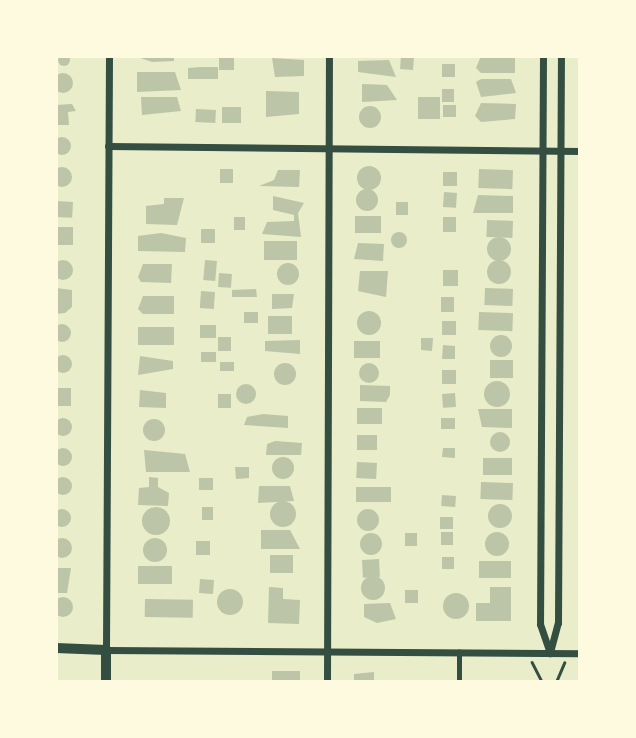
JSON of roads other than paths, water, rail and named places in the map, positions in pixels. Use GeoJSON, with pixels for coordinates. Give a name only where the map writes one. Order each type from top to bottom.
{"type":"FeatureCollection","features":[{"type":"Feature","properties":{"kind":"street"},"geometry":{"type":"LineString","coordinates":[[106,682],[109,56]]}},
{"type":"Feature","properties":{"kind":"street"},"geometry":{"type":"LineString","coordinates":[[327,682],[329,56]]}},
{"type":"Feature","properties":{"kind":"street"},"geometry":{"type":"LineString","coordinates":[[542,56],[540,624],[550,653]]}},
{"type":"Feature","properties":{"kind":"street"},"geometry":{"type":"LineString","coordinates":[[550,653],[558,632],[561,56]]}},
{"type":"Feature","properties":{"kind":"street"},"geometry":{"type":"LineString","coordinates":[[108,146],[580,151]]}},
{"type":"Feature","properties":{"kind":"street"},"geometry":{"type":"LineString","coordinates":[[541,321],[560,321]]}},
{"type":"Feature","properties":{"kind":"street"},"geometry":{"type":"LineString","coordinates":[[541,474],[559,475]]}},
{"type":"Feature","properties":{"kind":"street"},"geometry":{"type":"LineString","coordinates":[[56,648],[580,653]]}},
{"type":"Feature","properties":{"kind":"lane"},"geometry":{"type":"LineString","coordinates":[[459,652],[460,681]]}}]}
